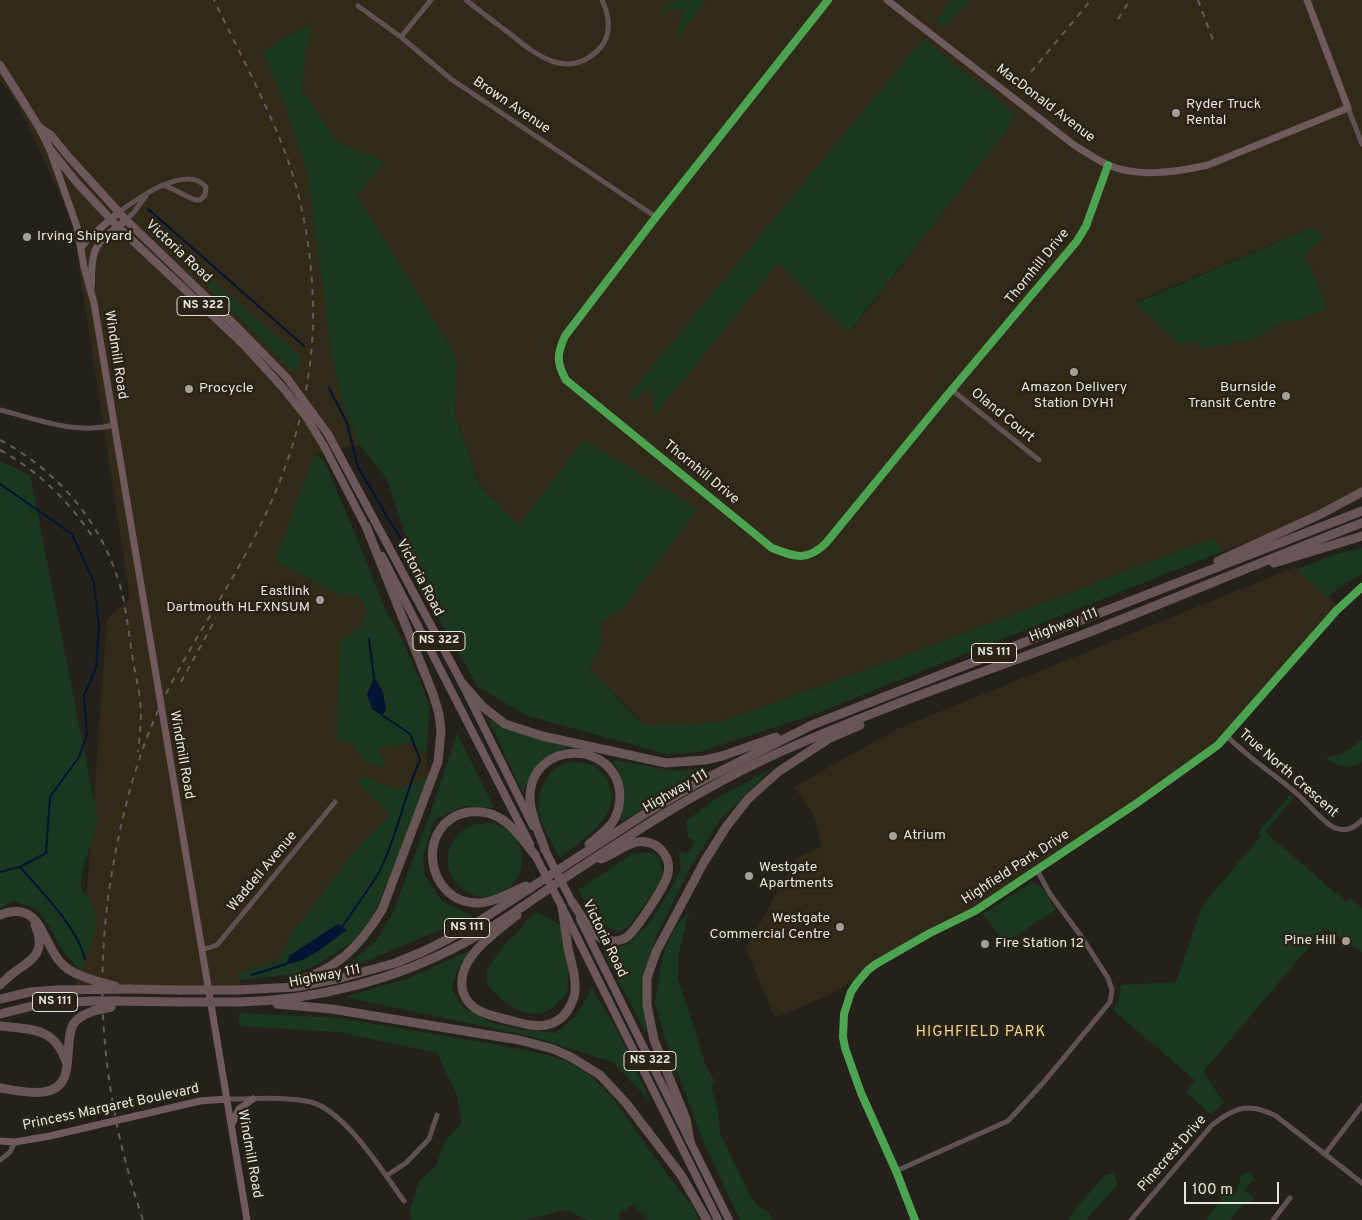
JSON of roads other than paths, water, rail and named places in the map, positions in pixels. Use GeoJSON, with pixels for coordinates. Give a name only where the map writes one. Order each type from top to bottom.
{"type":"FeatureCollection","features":[{"type":"Feature","properties":{"kind":"highway"},"geometry":{"type":"LineString","coordinates":[[1176,582],[1234,552],[1322,514],[1362,492]]}},
{"type":"Feature","properties":{"kind":"highway","name":"Highway 111"},"geometry":{"type":"LineString","coordinates":[[0,999],[30,992],[57,990],[257,990],[296,987],[341,978],[395,963],[446,940],[646,813],[699,782],[812,725],[1362,511]]}},
{"type":"Feature","properties":{"kind":"highway","name":"Highway 111"},"geometry":{"type":"LineString","coordinates":[[0,1014],[48,1003],[93,1001],[111,1004],[132,1001],[256,1002],[333,991],[404,971],[470,940],[656,818],[737,773],[774,755],[890,705],[1088,633],[1362,523]]}},
{"type":"Feature","properties":{"kind":"highway"},"geometry":{"type":"LineString","coordinates":[[257,990],[305,979],[322,972],[341,960],[370,931],[382,910],[438,762],[439,714],[434,694],[366,526]]}},
{"type":"Feature","properties":{"kind":"highway"},"geometry":{"type":"LineString","coordinates":[[1221,578],[1362,536]]}},
{"type":"Feature","properties":{"kind":"highway"},"geometry":{"type":"LineString","coordinates":[[462,683],[483,708],[505,724],[542,736],[666,763],[705,760],[722,756],[812,725]]}},
{"type":"Feature","properties":{"kind":"highway"},"geometry":{"type":"LineString","coordinates":[[690,1141],[686,1119],[654,1040],[647,1005],[647,978],[656,952],[704,862],[748,799],[778,772],[830,738],[878,716],[890,705]]}},
{"type":"Feature","properties":{"kind":"highway"},"geometry":{"type":"LineString","coordinates":[[545,850],[530,805],[531,786],[538,770],[549,760],[563,754],[579,753],[603,762],[614,776],[620,792],[619,805],[611,824],[569,863]]}},
{"type":"Feature","properties":{"kind":"highway"},"geometry":{"type":"LineString","coordinates":[[535,855],[504,821],[488,813],[479,812],[463,814],[442,828],[434,843],[432,858],[435,872],[442,886],[452,896],[473,903],[491,901],[551,875]]}},
{"type":"Feature","properties":{"kind":"highway"},"geometry":{"type":"LineString","coordinates":[[572,902],[597,934],[606,940],[620,940],[632,932],[650,906],[668,873],[668,862],[664,854],[656,845],[646,842],[631,844],[605,858],[584,865]]}},
{"type":"Feature","properties":{"kind":"highway"},"geometry":{"type":"LineString","coordinates":[[540,894],[475,952],[464,968],[462,979],[465,996],[472,1006],[482,1013],[542,1026],[560,1019],[566,1014],[575,991],[562,906]]}},
{"type":"Feature","properties":{"kind":"highway"},"geometry":{"type":"LineString","coordinates":[[0,915],[14,911],[27,914],[44,933],[61,964],[74,974],[130,989]]}},
{"type":"Feature","properties":{"kind":"highway"},"geometry":{"type":"LineString","coordinates":[[0,985],[34,959],[38,951],[38,933],[32,918]]}},
{"type":"Feature","properties":{"kind":"highway"},"geometry":{"type":"LineString","coordinates":[[256,1002],[332,1009],[519,1040],[553,1049],[571,1057],[600,1075],[626,1103],[681,1176],[707,1220]]}},
{"type":"Feature","properties":{"kind":"highway"},"geometry":{"type":"LineString","coordinates":[[0,1088],[25,1092],[48,1091],[60,1084],[68,1066],[69,1039],[73,1025],[80,1017],[111,1004]]}},
{"type":"Feature","properties":{"kind":"highway"},"geometry":{"type":"LineString","coordinates":[[0,1026],[36,1031],[50,1036],[60,1047],[68,1066]]}},
{"type":"Feature","properties":{"kind":"main road","name":"Windmill Road"},"geometry":{"type":"LineString","coordinates":[[0,65],[39,126],[50,149]]}},
{"type":"Feature","properties":{"kind":"main road","name":"Victoria Road"},"geometry":{"type":"LineString","coordinates":[[39,126],[51,135],[118,212],[219,308],[288,378],[328,434],[462,683],[729,1220]]}},
{"type":"Feature","properties":{"kind":"main road","name":"Victoria Road"},"geometry":{"type":"LineString","coordinates":[[50,149],[78,184],[118,227],[243,344],[284,388],[324,446],[562,906],[718,1220]]}},
{"type":"Feature","properties":{"kind":"street"},"geometry":{"type":"LineString","coordinates":[[401,37],[431,0]]}},
{"type":"Feature","properties":{"kind":"street"},"geometry":{"type":"LineString","coordinates":[[466,0],[533,52],[559,64],[577,63],[592,55],[603,45],[609,27],[602,0]]}},
{"type":"Feature","properties":{"kind":"street","name":"Thornhill Drive"},"geometry":{"type":"LineString","coordinates":[[828,0],[656,217],[565,336],[558,351],[561,371],[566,380],[772,548],[791,555],[804,556],[816,552],[1077,241],[1086,226],[1108,165]]}},
{"type":"Feature","properties":{"kind":"street","name":"MacDonald Avenue"},"geometry":{"type":"LineString","coordinates":[[887,0],[1074,145],[1108,165],[1120,169],[1170,172],[1199,167],[1233,156],[1348,108]]}},
{"type":"Feature","properties":{"kind":"street"},"geometry":{"type":"LineString","coordinates":[[1307,0],[1362,144]]}},
{"type":"Feature","properties":{"kind":"street","name":"Brown Avenue"},"geometry":{"type":"LineString","coordinates":[[358,6],[401,37],[438,69],[480,100],[656,217]]}},
{"type":"Feature","properties":{"kind":"street","name":"Windmill Road"},"geometry":{"type":"LineString","coordinates":[[50,149],[70,205],[94,303],[139,572],[155,681],[248,1220]]}},
{"type":"Feature","properties":{"kind":"street"},"geometry":{"type":"LineString","coordinates":[[81,248],[86,240],[118,212],[164,185],[185,178],[196,180],[206,188],[205,195],[200,200],[195,200],[164,185]]}},
{"type":"Feature","properties":{"kind":"street"},"geometry":{"type":"LineString","coordinates":[[126,220],[148,193]]}},
{"type":"Feature","properties":{"kind":"street","name":"Windmill Road"},"geometry":{"type":"LineString","coordinates":[[91,294],[92,261],[95,248],[101,240],[126,220]]}},
{"type":"Feature","properties":{"kind":"street","name":"Oland Court"},"geometry":{"type":"LineString","coordinates":[[952,390],[1039,460]]}},
{"type":"Feature","properties":{"kind":"street"},"geometry":{"type":"LineString","coordinates":[[0,410],[76,428],[94,429],[114,425]]}},
{"type":"Feature","properties":{"kind":"street","name":"Highfield Park Drive"},"geometry":{"type":"LineString","coordinates":[[915,1220],[845,1048],[843,1020],[851,992],[864,974],[876,964],[974,911],[1137,803],[1218,745],[1336,611],[1362,587]]}},
{"type":"Feature","properties":{"kind":"street","name":"True North Crescent"},"geometry":{"type":"LineString","coordinates":[[1227,736],[1257,763],[1296,793],[1332,827],[1342,830],[1348,829],[1355,827],[1362,820]]}},
{"type":"Feature","properties":{"kind":"street","name":"Waddell Avenue"},"geometry":{"type":"LineString","coordinates":[[202,950],[217,946],[335,802]]}},
{"type":"Feature","properties":{"kind":"street"},"geometry":{"type":"LineString","coordinates":[[896,1171],[1008,1121],[1043,1083],[1110,1002],[1112,990],[1108,978],[1081,936],[1050,894],[1037,870]]}},
{"type":"Feature","properties":{"kind":"street"},"geometry":{"type":"LineString","coordinates":[[227,1099],[299,1100],[313,1103],[326,1109],[345,1124],[404,1201]]}},
{"type":"Feature","properties":{"kind":"street","name":"Princess Margaret Boulevard"},"geometry":{"type":"LineString","coordinates":[[0,1141],[15,1142],[50,1136],[200,1101],[227,1099]]}},
{"type":"Feature","properties":{"kind":"street"},"geometry":{"type":"LineString","coordinates":[[232,1126],[239,1109],[254,1099]]}},
{"type":"Feature","properties":{"kind":"street"},"geometry":{"type":"LineString","coordinates":[[1325,1154],[1362,1106]]}},
{"type":"Feature","properties":{"kind":"street","name":"Pinecrest Drive"},"geometry":{"type":"LineString","coordinates":[[1131,1220],[1212,1125],[1236,1109],[1250,1107],[1264,1110],[1276,1116],[1362,1183]]}},
{"type":"Feature","properties":{"kind":"street"},"geometry":{"type":"LineString","coordinates":[[386,1176],[406,1163],[429,1138],[437,1116]]}},
{"type":"Feature","properties":{"kind":"street"},"geometry":{"type":"LineString","coordinates":[[0,1160],[10,1152],[15,1142]]}},
{"type":"Feature","properties":{"kind":"street"},"geometry":{"type":"LineString","coordinates":[[1273,1220],[1290,1198]]}},
{"type":"Feature","properties":{"kind":"water"},"geometry":{"type":"Polygon","coordinates":[[[374,678],[383,691],[386,710],[382,715],[372,709],[367,694],[374,678]]]}},
{"type":"Feature","properties":{"kind":"water"},"geometry":{"type":"Polygon","coordinates":[[[338,924],[347,930],[303,960],[286,964],[290,955],[338,924]]]}},
{"type":"Feature","properties":{"kind":"waterway"},"geometry":{"type":"LineString","coordinates":[[148,209],[304,346]]}},
{"type":"Feature","properties":{"kind":"waterway"},"geometry":{"type":"LineString","coordinates":[[329,388],[347,423],[358,467],[415,560]]}},
{"type":"Feature","properties":{"kind":"waterway"},"geometry":{"type":"LineString","coordinates":[[0,484],[72,534],[94,583],[99,627],[96,668],[84,695],[87,735],[79,757],[50,797],[46,853],[20,867],[0,872]]}},
{"type":"Feature","properties":{"kind":"waterway"},"geometry":{"type":"LineString","coordinates":[[369,639],[374,678]]}},
{"type":"Feature","properties":{"kind":"waterway"},"geometry":{"type":"LineString","coordinates":[[342,927],[379,872],[396,831],[420,760],[410,734],[382,715]]}},
{"type":"Feature","properties":{"kind":"waterway"},"geometry":{"type":"LineString","coordinates":[[20,867],[67,922],[81,947],[85,959]]}},
{"type":"Feature","properties":{"kind":"waterway"},"geometry":{"type":"LineString","coordinates":[[252,975],[286,964]]}},
{"type":"Feature","properties":{"kind":"railway"},"geometry":{"type":"LineString","coordinates":[[143,1220],[116,1121],[108,1073],[102,975],[111,877],[130,790],[154,720],[181,666],[249,548],[281,479],[290,454],[303,403],[308,377],[313,324],[310,258],[303,215],[292,173],[269,113],[214,0]]}},
{"type":"Feature","properties":{"kind":"railway"},"geometry":{"type":"LineString","coordinates":[[1031,72],[1091,0]]}},
{"type":"Feature","properties":{"kind":"railway"},"geometry":{"type":"LineString","coordinates":[[1118,19],[1130,0]]}},
{"type":"Feature","properties":{"kind":"railway"},"geometry":{"type":"LineString","coordinates":[[1198,0],[1213,40]]}},
{"type":"Feature","properties":{"kind":"railway"},"geometry":{"type":"LineString","coordinates":[[0,440],[22,453],[62,486],[79,505],[106,548],[116,572],[123,597],[141,705],[138,752]]}},
{"type":"Feature","properties":{"kind":"railway"},"geometry":{"type":"LineString","coordinates":[[0,450],[27,467],[51,487],[73,510],[92,536]]}},
{"type":"Feature","properties":{"kind":"railway"},"geometry":{"type":"LineString","coordinates":[[181,682],[216,618]]}},
{"type":"Feature","properties":{"kind":"place","name":"Ryder Truck Rental"},"geometry":{"type":"Point","coordinates":[1176,113]}},
{"type":"Feature","properties":{"kind":"place","name":"Irving Shipyard"},"geometry":{"type":"Point","coordinates":[27,237]}},
{"type":"Feature","properties":{"kind":"place","name":"Amazon Delivery Station DYH1"},"geometry":{"type":"Point","coordinates":[1074,372]}},
{"type":"Feature","properties":{"kind":"place","name":"Procycle"},"geometry":{"type":"Point","coordinates":[189,389]}},
{"type":"Feature","properties":{"kind":"place","name":"Burnside Transit Centre"},"geometry":{"type":"Point","coordinates":[1286,396]}},
{"type":"Feature","properties":{"kind":"place","name":"Eastlink Dartmouth HLFXNSUM"},"geometry":{"type":"Point","coordinates":[320,600]}},
{"type":"Feature","properties":{"kind":"place","name":"Atrium"},"geometry":{"type":"Point","coordinates":[893,836]}},
{"type":"Feature","properties":{"kind":"place","name":"Westgate Apartments"},"geometry":{"type":"Point","coordinates":[749,876]}},
{"type":"Feature","properties":{"kind":"place","name":"Westgate Commercial Centre"},"geometry":{"type":"Point","coordinates":[840,927]}},
{"type":"Feature","properties":{"kind":"place","name":"Pine Hill"},"geometry":{"type":"Point","coordinates":[1346,941]}},
{"type":"Feature","properties":{"kind":"place","name":"Fire Station 12"},"geometry":{"type":"Point","coordinates":[985,944]}},
{"type":"Feature","properties":{"kind":"district","name":"HIGHFIELD PARK"},"geometry":{"type":"Point","coordinates":[981,1033]}}]}
